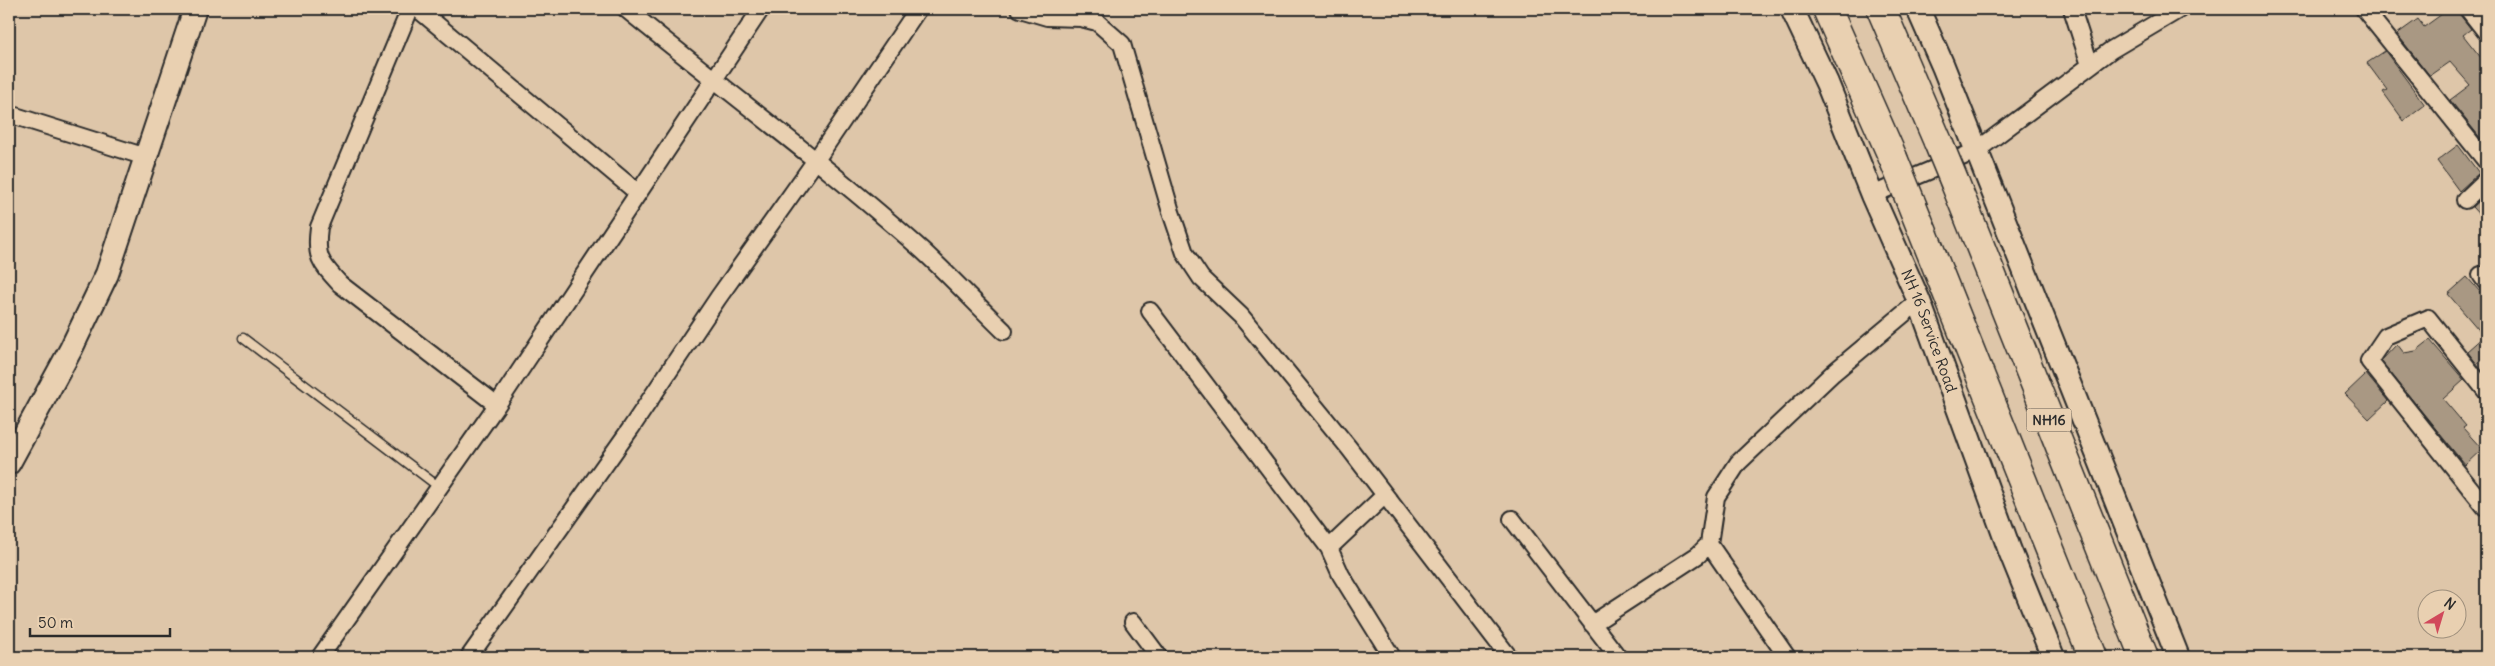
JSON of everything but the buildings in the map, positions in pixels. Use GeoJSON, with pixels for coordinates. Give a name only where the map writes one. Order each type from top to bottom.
{"type":"FeatureCollection","features":[{"type":"Feature","properties":{"kind":"highway","name":"NH16"},"geometry":{"type":"LineString","coordinates":[[1827,9],[1893,158],[2093,657]]}},
{"type":"Feature","properties":{"kind":"highway","name":"NH16"},"geometry":{"type":"LineString","coordinates":[[1881,9],[1955,183],[2144,657]]}},
{"type":"Feature","properties":{"kind":"street"},"geometry":{"type":"LineString","coordinates":[[9,463],[71,349],[107,274],[195,9]]}},
{"type":"Feature","properties":{"kind":"street"},"geometry":{"type":"LineString","coordinates":[[410,9],[319,226],[316,248],[323,265],[340,284],[497,405]]}},
{"type":"Feature","properties":{"kind":"street"},"geometry":{"type":"LineString","coordinates":[[418,9],[638,193]]}},
{"type":"Feature","properties":{"kind":"street"},"geometry":{"type":"LineString","coordinates":[[626,9],[816,160],[924,252],[1004,331]]}},
{"type":"Feature","properties":{"kind":"street"},"geometry":{"type":"LineString","coordinates":[[320,657],[497,405],[761,9]]}},
{"type":"Feature","properties":{"kind":"street"},"geometry":{"type":"LineString","coordinates":[[469,657],[631,428],[718,298],[816,160],[918,9]]}},
{"type":"Feature","properties":{"kind":"street"},"geometry":{"type":"LineString","coordinates":[[1020,9],[1047,17],[1082,18],[1097,22],[1122,44],[1171,212],[1189,260],[1201,278],[1241,316],[1349,448],[1509,657]]}},
{"type":"Feature","properties":{"kind":"street","name":"NH 16 Service Road"},"geometry":{"type":"LineString","coordinates":[[1792,9],[1828,83],[1872,195],[1919,301],[2010,551],[2052,657]]}},
{"type":"Feature","properties":{"kind":"street"},"geometry":{"type":"LineString","coordinates":[[1918,9],[2178,657]]}},
{"type":"Feature","properties":{"kind":"street"},"geometry":{"type":"LineString","coordinates":[[2072,9],[2090,65]]}},
{"type":"Feature","properties":{"kind":"street"},"geometry":{"type":"LineString","coordinates":[[1872,195],[1976,151],[2111,50],[2180,9]]}},
{"type":"Feature","properties":{"kind":"street"},"geometry":{"type":"LineString","coordinates":[[2364,9],[2486,161]]}},
{"type":"Feature","properties":{"kind":"street"},"geometry":{"type":"LineString","coordinates":[[2468,9],[2486,32]]}},
{"type":"Feature","properties":{"kind":"street"},"geometry":{"type":"LineString","coordinates":[[9,114],[146,156]]}},
{"type":"Feature","properties":{"kind":"street"},"geometry":{"type":"LineString","coordinates":[[2466,200],[2486,180]]}},
{"type":"Feature","properties":{"kind":"street"},"geometry":{"type":"LineString","coordinates":[[1592,624],[1698,555],[1709,544],[1716,497],[1738,463],[1833,373],[1919,301]]}},
{"type":"Feature","properties":{"kind":"street"},"geometry":{"type":"LineString","coordinates":[[1150,311],[1329,548],[1341,575],[1392,657]]}},
{"type":"Feature","properties":{"kind":"street"},"geometry":{"type":"LineString","coordinates":[[2486,391],[2428,318],[2386,336],[2369,361],[2486,508]]}},
{"type":"Feature","properties":{"kind":"street"},"geometry":{"type":"LineString","coordinates":[[1329,548],[1385,495]]}},
{"type":"Feature","properties":{"kind":"street"},"geometry":{"type":"LineString","coordinates":[[1512,519],[1618,657]]}},
{"type":"Feature","properties":{"kind":"street"},"geometry":{"type":"LineString","coordinates":[[1709,544],[1787,657]]}},
{"type":"Feature","properties":{"kind":"street"},"geometry":{"type":"LineString","coordinates":[[1132,622],[1159,657]]}},
{"type":"Feature","properties":{"kind":"lane"},"geometry":{"type":"LineString","coordinates":[[243,338],[440,487]]}}]}
